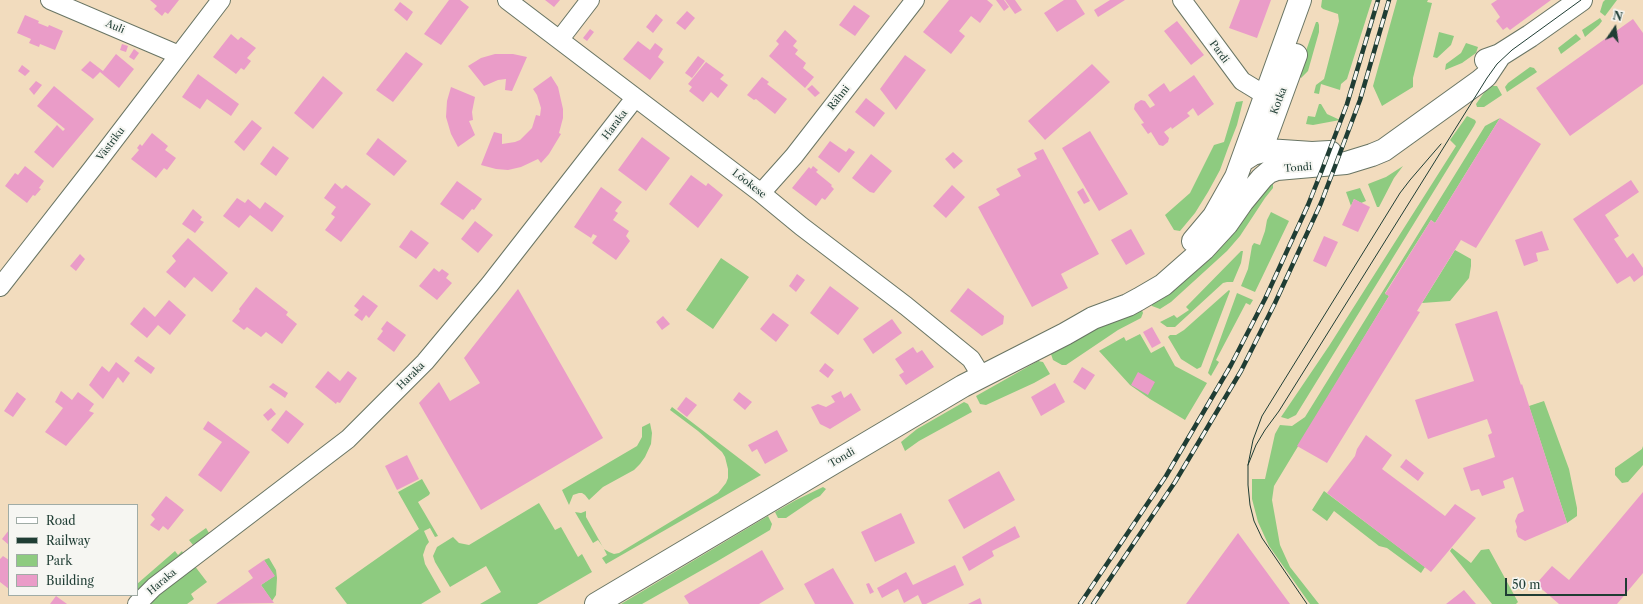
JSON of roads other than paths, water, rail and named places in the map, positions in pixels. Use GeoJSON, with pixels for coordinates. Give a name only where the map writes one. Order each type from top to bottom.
{"type":"FeatureCollection","features":[{"type":"Feature","properties":{"kind":"street","name":"Auli"},"geometry":{"type":"LineString","coordinates":[[50,0],[179,55]]}},
{"type":"Feature","properties":{"kind":"street","name":"Västriku"},"geometry":{"type":"LineString","coordinates":[[0,287],[221,0]]}},
{"type":"Feature","properties":{"kind":"street","name":"Lõokese"},"geometry":{"type":"LineString","coordinates":[[507,0],[761,193],[801,226],[906,306],[971,359],[982,377]]}},
{"type":"Feature","properties":{"kind":"street"},"geometry":{"type":"LineString","coordinates":[[560,39],[590,0]]}},
{"type":"Feature","properties":{"kind":"street","name":"Rähni"},"geometry":{"type":"LineString","coordinates":[[761,193],[794,156],[915,0]]}},
{"type":"Feature","properties":{"kind":"street","name":"Pardi"},"geometry":{"type":"LineString","coordinates":[[1182,0],[1237,76],[1247,86],[1265,95]]}},
{"type":"Feature","properties":{"kind":"street","name":"Tondi"},"geometry":{"type":"LineString","coordinates":[[1256,157],[1265,95],[1300,0]]}},
{"type":"Feature","properties":{"kind":"street","name":"Kotka"},"geometry":{"type":"LineString","coordinates":[[1243,201],[1256,157],[1280,100],[1313,0]]}},
{"type":"Feature","properties":{"kind":"street","name":"Tondi"},"geometry":{"type":"LineString","coordinates":[[1093,318],[1116,296],[1164,266],[1192,242],[1204,229],[1218,209],[1236,177],[1256,157],[1274,150],[1321,154],[1337,152],[1373,140],[1406,119],[1425,103],[1484,60],[1500,55],[1581,0]]}},
{"type":"Feature","properties":{"kind":"street","name":"Tondi"},"geometry":{"type":"LineString","coordinates":[[1256,157],[1346,163],[1384,150],[1480,81],[1486,76],[1500,55]]}},
{"type":"Feature","properties":{"kind":"street","name":"Haraka"},"geometry":{"type":"LineString","coordinates":[[137,604],[154,587],[348,439],[425,362],[498,274],[635,98]]}},
{"type":"Feature","properties":{"kind":"street"},"geometry":{"type":"LineString","coordinates":[[1272,121],[1275,132],[1279,138],[1300,152]]}},
{"type":"Feature","properties":{"kind":"street","name":"Tondi"},"geometry":{"type":"LineString","coordinates":[[596,604],[963,386],[1093,318],[1128,305],[1163,285],[1218,235],[1243,201]]}},
{"type":"Feature","properties":{"kind":"tram line"},"geometry":{"type":"LineString","coordinates":[[1248,465],[1256,445],[1265,430],[1279,411],[1497,64],[1512,50],[1581,0]]}},
{"type":"Feature","properties":{"kind":"tram line"},"geometry":{"type":"LineString","coordinates":[[1307,604],[1262,538],[1254,521],[1250,505],[1248,485],[1248,465],[1253,440],[1262,416],[1400,193],[1441,144]]}},
{"type":"Feature","properties":{"kind":"railway"},"geometry":{"type":"LineString","coordinates":[[1080,604],[1166,476],[1231,365],[1265,299],[1308,205],[1347,104],[1378,0]]}},
{"type":"Feature","properties":{"kind":"railway"},"geometry":{"type":"LineString","coordinates":[[1093,604],[1175,482],[1241,371],[1275,303],[1321,203],[1360,100],[1389,0]]}}]}
